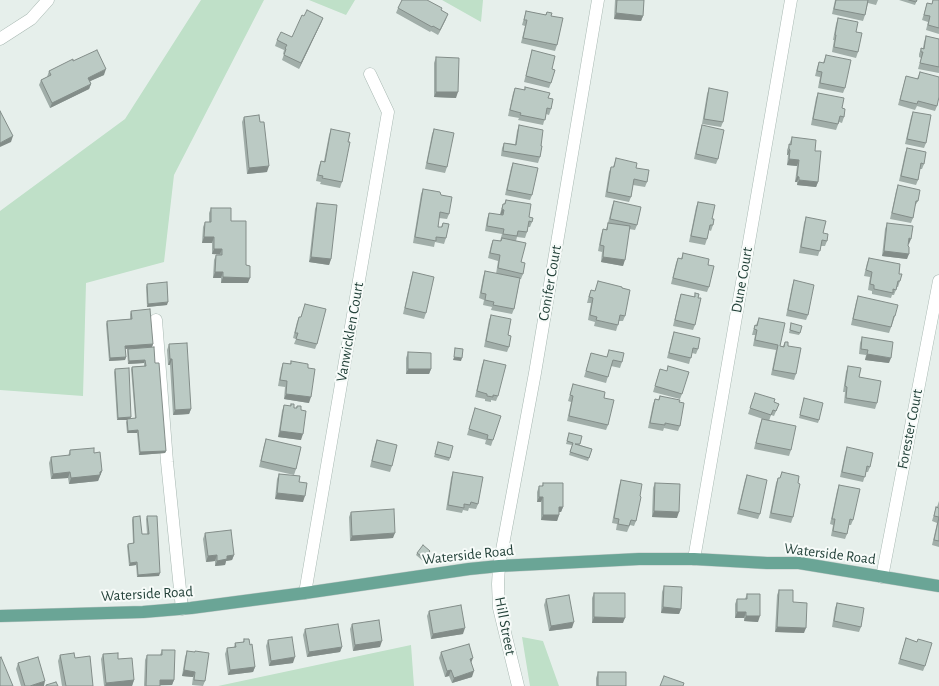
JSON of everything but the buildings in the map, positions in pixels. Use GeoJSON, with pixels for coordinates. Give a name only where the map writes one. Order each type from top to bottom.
{"type":"FeatureCollection","features":[{"type":"Feature","properties":{"kind":"main road","name":"Waterside Road"},"geometry":{"type":"LineString","coordinates":[[0,616],[143,612],[182,609],[469,569],[499,566],[639,559],[694,559],[767,563],[799,563],[939,586]]}},
{"type":"Feature","properties":{"kind":"street"},"geometry":{"type":"LineString","coordinates":[[0,39],[31,19],[48,0]]}},
{"type":"Feature","properties":{"kind":"street","name":"Conifer Court"},"geometry":{"type":"LineString","coordinates":[[499,566],[535,373],[598,0]]}},
{"type":"Feature","properties":{"kind":"street","name":"Dune Court"},"geometry":{"type":"LineString","coordinates":[[694,559],[791,0]]}},
{"type":"Feature","properties":{"kind":"street","name":"Vanwicklen Court"},"geometry":{"type":"LineString","coordinates":[[305,593],[388,112],[370,74]]}},
{"type":"Feature","properties":{"kind":"street","name":"Forester Court"},"geometry":{"type":"LineString","coordinates":[[882,577],[939,282]]}},
{"type":"Feature","properties":{"kind":"street"},"geometry":{"type":"LineString","coordinates":[[156,320],[167,462],[182,609]]}},
{"type":"Feature","properties":{"kind":"street","name":"Hill Street"},"geometry":{"type":"LineString","coordinates":[[499,566],[499,608],[518,686]]}},
{"type":"Feature","properties":{"kind":"green space"},"geometry":{"type":"Polygon","coordinates":[[[201,0],[264,0],[174,175],[164,262],[86,283],[83,396],[0,390],[0,211],[125,119],[201,0]]]}},
{"type":"Feature","properties":{"kind":"green space"},"geometry":{"type":"Polygon","coordinates":[[[309,0],[355,0],[346,15],[309,0]]]}},
{"type":"Feature","properties":{"kind":"green space"},"geometry":{"type":"Polygon","coordinates":[[[442,0],[483,0],[481,22],[442,0]]]}},
{"type":"Feature","properties":{"kind":"green space"},"geometry":{"type":"Polygon","coordinates":[[[522,637],[543,641],[559,686],[530,686],[522,637]]]}},
{"type":"Feature","properties":{"kind":"green space"},"geometry":{"type":"Polygon","coordinates":[[[411,645],[414,686],[218,686],[411,645]]]}}]}
